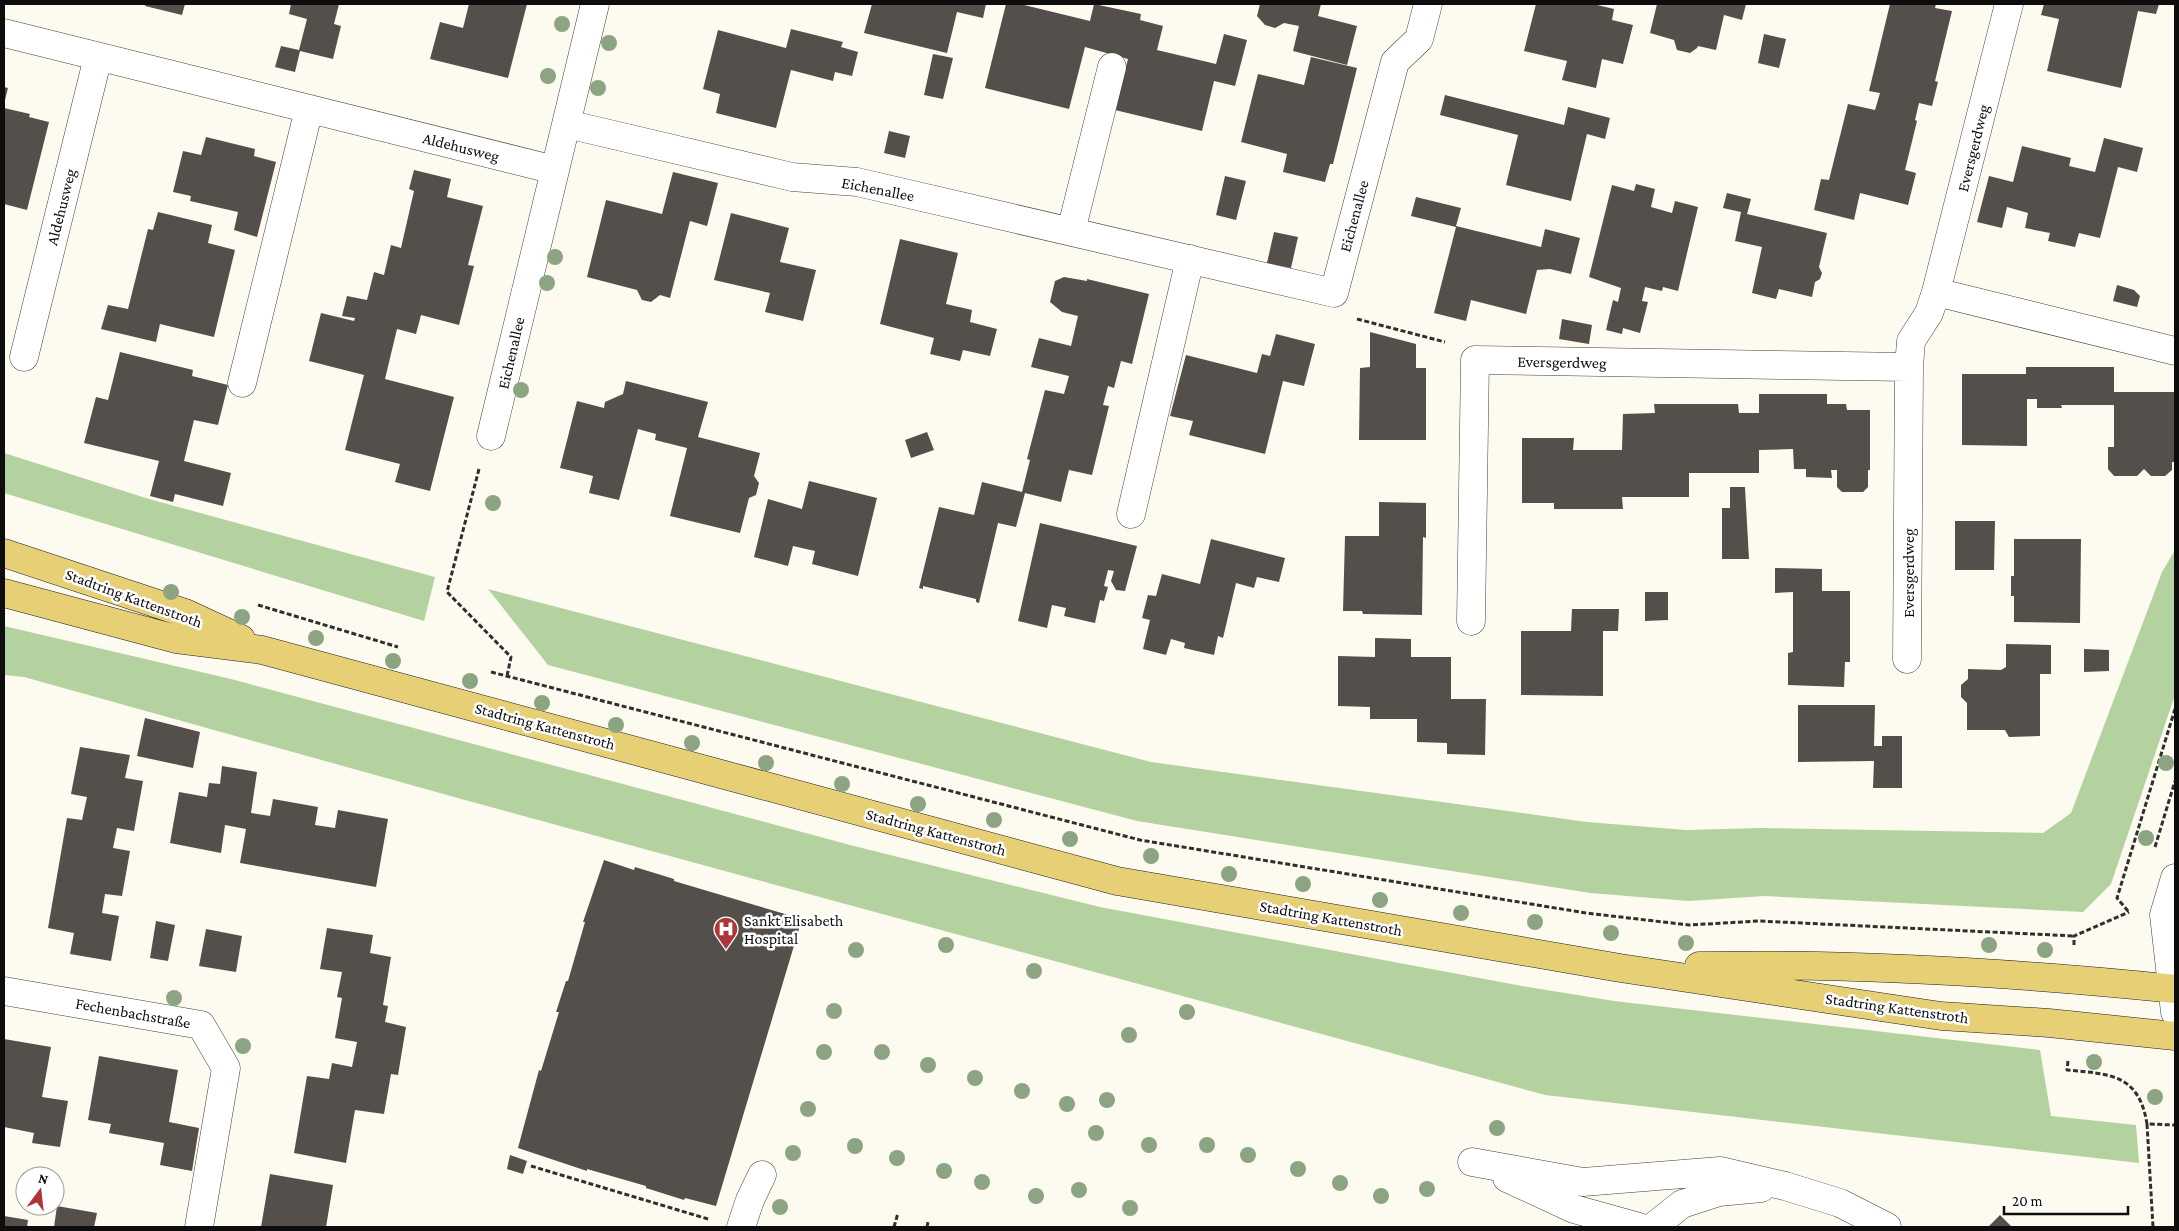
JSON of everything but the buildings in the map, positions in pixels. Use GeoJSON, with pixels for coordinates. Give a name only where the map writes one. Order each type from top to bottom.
{"type":"FeatureCollection","features":[{"type":"Feature","properties":{"kind":"main road","name":"Stadtring Kattenstroth"},"geometry":{"type":"LineString","coordinates":[[4,552],[186,613],[262,650]]}},
{"type":"Feature","properties":{"kind":"main road","name":"Stadtring Kattenstroth"},"geometry":{"type":"LineString","coordinates":[[4,593],[176,639],[262,650],[1117,881],[1620,968],[1941,1016],[2049,1023],[2175,1036]]}},
{"type":"Feature","properties":{"kind":"main road","name":"Stadtring Kattenstroth"},"geometry":{"type":"LineString","coordinates":[[1620,968],[1721,966],[1856,968],[2057,977],[2174,997]]}},
{"type":"Feature","properties":{"kind":"street","name":"Eichenallee"},"geometry":{"type":"LineString","coordinates":[[491,436],[596,4]]}},
{"type":"Feature","properties":{"kind":"street","name":"Eichenallee"},"geometry":{"type":"LineString","coordinates":[[566,124],[792,177],[858,182],[1334,293],[1395,62],[1419,40],[1428,4]]}},
{"type":"Feature","properties":{"kind":"street","name":"Eversgerdweg"},"geometry":{"type":"LineString","coordinates":[[1907,659],[1909,367],[1911,341],[1929,313],[1936,292],[2009,4]]}},
{"type":"Feature","properties":{"kind":"street","name":"Aldehusweg"},"geometry":{"type":"LineString","coordinates":[[4,33],[555,170]]}},
{"type":"Feature","properties":{"kind":"street","name":"Aldehusweg"},"geometry":{"type":"LineString","coordinates":[[24,357],[98,57]]}},
{"type":"Feature","properties":{"kind":"street"},"geometry":{"type":"LineString","coordinates":[[1071,231],[1112,67]]}},
{"type":"Feature","properties":{"kind":"street"},"geometry":{"type":"LineString","coordinates":[[242,383],[308,109]]}},
{"type":"Feature","properties":{"kind":"street"},"geometry":{"type":"LineString","coordinates":[[1131,514],[1190,259]]}},
{"type":"Feature","properties":{"kind":"street"},"geometry":{"type":"LineString","coordinates":[[1936,292],[2175,351]]}},
{"type":"Feature","properties":{"kind":"street","name":"Eversgerdweg"},"geometry":{"type":"LineString","coordinates":[[1475,360],[1909,367]]}},
{"type":"Feature","properties":{"kind":"street"},"geometry":{"type":"LineString","coordinates":[[1472,621],[1475,360]]}},
{"type":"Feature","properties":{"kind":"street"},"geometry":{"type":"LineString","coordinates":[[2174,997],[2164,915],[2175,878]]}},
{"type":"Feature","properties":{"kind":"street","name":"Fechenbachstraße"},"geometry":{"type":"LineString","coordinates":[[4,991],[201,1025],[226,1068],[199,1227]]}},
{"type":"Feature","properties":{"kind":"street"},"geometry":{"type":"LineString","coordinates":[[1639,1227],[1574,1209],[1472,1162],[1583,1182],[1720,1171],[1785,1186],[1840,1204],[1887,1227]]}},
{"type":"Feature","properties":{"kind":"street"},"geometry":{"type":"LineString","coordinates":[[741,1227],[750,1200],[762,1175]]}},
{"type":"Feature","properties":{"kind":"street"},"geometry":{"type":"LineString","coordinates":[[1654,1227],[1682,1204],[1719,1192],[1785,1186]]}},
{"type":"Feature","properties":{"kind":"path"},"geometry":{"type":"LineString","coordinates":[[1334,293],[1338,314],[1457,345],[1475,360]]}},
{"type":"Feature","properties":{"kind":"path"},"geometry":{"type":"LineString","coordinates":[[491,436],[482,454],[447,592],[511,657],[507,676]]}},
{"type":"Feature","properties":{"kind":"path"},"geometry":{"type":"LineString","coordinates":[[249,603],[408,650]]}},
{"type":"Feature","properties":{"kind":"path"},"geometry":{"type":"LineString","coordinates":[[489,671],[1150,842],[1586,913],[1689,925],[1759,921],[2074,936],[2127,912],[2135,912]]}},
{"type":"Feature","properties":{"kind":"path"},"geometry":{"type":"LineString","coordinates":[[2127,912],[2117,898],[2175,709]]}},
{"type":"Feature","properties":{"kind":"path"},"geometry":{"type":"LineString","coordinates":[[2074,936],[2074,950]]}},
{"type":"Feature","properties":{"kind":"path"},"geometry":{"type":"LineString","coordinates":[[2068,1060],[2067,1070],[2102,1074],[2128,1082],[2144,1106],[2147,1124],[2153,1227]]}},
{"type":"Feature","properties":{"kind":"path"},"geometry":{"type":"LineString","coordinates":[[2147,1124],[2175,1125]]}},
{"type":"Feature","properties":{"kind":"path"},"geometry":{"type":"LineString","coordinates":[[531,1166],[711,1220]]}},
{"type":"Feature","properties":{"kind":"path"},"geometry":{"type":"LineString","coordinates":[[894,1227],[898,1213]]}},
{"type":"Feature","properties":{"kind":"path"},"geometry":{"type":"LineString","coordinates":[[927,1227],[928,1222]]}},
{"type":"Feature","properties":{"kind":"green space"},"geometry":{"type":"Polygon","coordinates":[[[4,453],[149,499],[435,577],[424,621],[4,493],[4,453]]]}},
{"type":"Feature","properties":{"kind":"green space"},"geometry":{"type":"Polygon","coordinates":[[[2175,550],[2175,695],[2111,884],[2083,912],[1764,896],[1689,901],[1590,893],[1137,821],[548,665],[488,589],[1151,762],[1587,822],[1686,830],[1759,828],[2043,833],[2071,813],[2162,572],[2175,550]]]}},
{"type":"Feature","properties":{"kind":"green space"},"geometry":{"type":"Polygon","coordinates":[[[4,626],[231,679],[854,846],[1100,907],[1528,987],[1614,1001],[2040,1050],[2051,1116],[2136,1125],[2139,1163],[1545,1095],[465,800],[24,677],[4,675],[4,626]]]}},
{"type":"Feature","properties":{"kind":"place","name":"Sankt Elisabeth Hospital"},"geometry":{"type":"Point","coordinates":[726,950]}}]}
